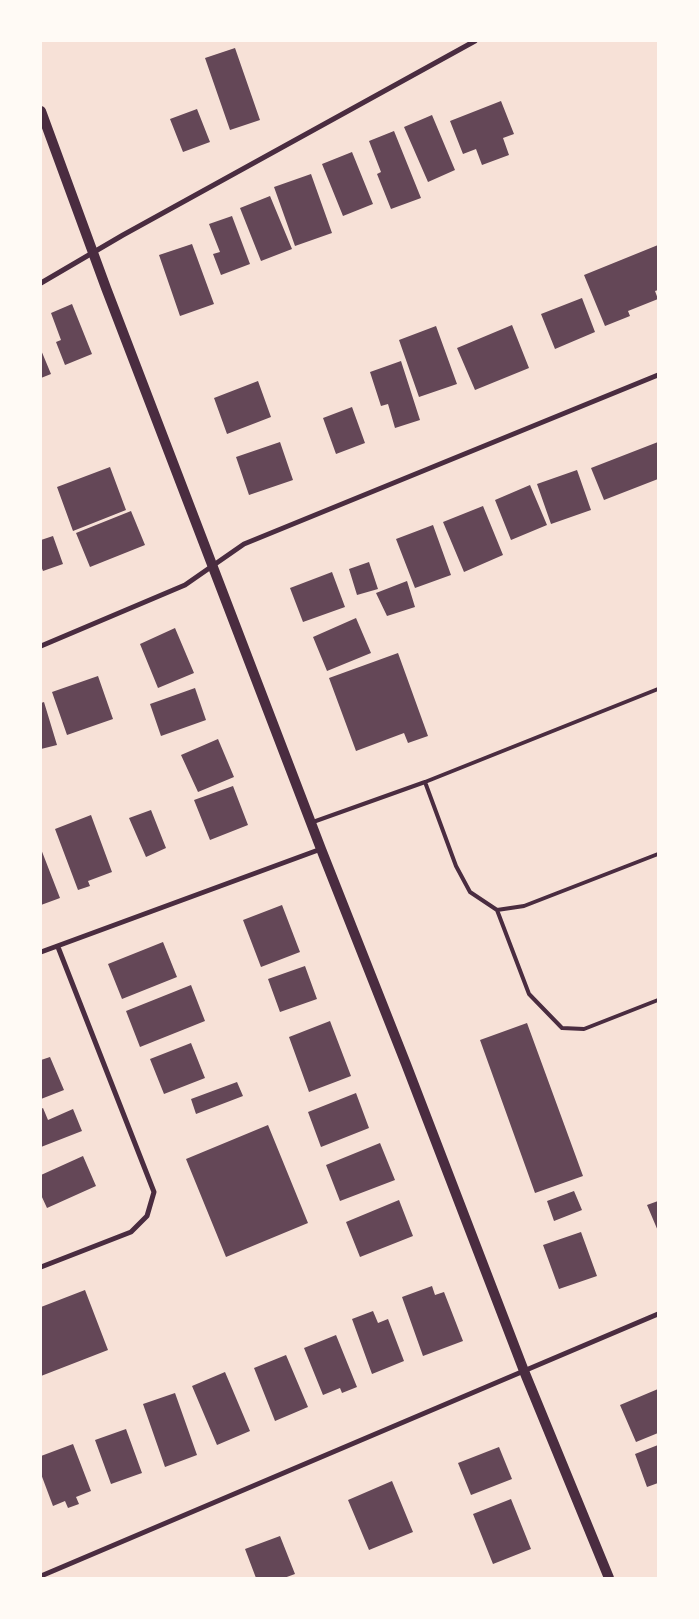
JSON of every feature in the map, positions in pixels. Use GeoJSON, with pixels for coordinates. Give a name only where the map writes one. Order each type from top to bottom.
{"type":"FeatureCollection","features":[{"type":"Feature","properties":{"kind":"main road"},"geometry":{"type":"LineString","coordinates":[[41,111],[321,849],[524,1370],[609,1578]]}},
{"type":"Feature","properties":{"kind":"street"},"geometry":{"type":"LineString","coordinates":[[41,283],[127,232],[475,41]]}},
{"type":"Feature","properties":{"kind":"street"},"geometry":{"type":"LineString","coordinates":[[41,646],[185,585],[244,544],[658,375]]}},
{"type":"Feature","properties":{"kind":"street"},"geometry":{"type":"LineString","coordinates":[[41,952],[321,849]]}},
{"type":"Feature","properties":{"kind":"street"},"geometry":{"type":"LineString","coordinates":[[41,1267],[131,1232],[147,1216],[154,1192],[58,947]]}},
{"type":"Feature","properties":{"kind":"street"},"geometry":{"type":"LineString","coordinates":[[41,1576],[658,1314]]}},
{"type":"Feature","properties":{"kind":"lane"},"geometry":{"type":"LineString","coordinates":[[311,823],[426,782],[658,689]]}},
{"type":"Feature","properties":{"kind":"lane"},"geometry":{"type":"LineString","coordinates":[[426,782],[456,866],[470,892],[497,910],[529,994],[562,1028],[584,1029],[658,1000]]}},
{"type":"Feature","properties":{"kind":"lane"},"geometry":{"type":"LineString","coordinates":[[497,910],[524,906],[658,854]]}},
{"type":"Feature","properties":{"kind":"building"},"geometry":{"type":"Polygon","coordinates":[[[235,48],[260,120],[230,130],[205,58],[235,48]]]}},
{"type":"Feature","properties":{"kind":"building"},"geometry":{"type":"Polygon","coordinates":[[[501,101],[514,134],[503,138],[509,155],[482,165],[476,149],[463,154],[450,121],[501,101]]]}},
{"type":"Feature","properties":{"kind":"building"},"geometry":{"type":"Polygon","coordinates":[[[197,109],[210,142],[183,152],[170,119],[197,109]]]}},
{"type":"Feature","properties":{"kind":"building"},"geometry":{"type":"Polygon","coordinates":[[[432,115],[455,170],[428,182],[404,127],[432,115]]]}},
{"type":"Feature","properties":{"kind":"building"},"geometry":{"type":"Polygon","coordinates":[[[394,131],[421,198],[391,209],[377,174],[381,172],[369,141],[394,131]]]}},
{"type":"Feature","properties":{"kind":"building"},"geometry":{"type":"Polygon","coordinates":[[[352,152],[373,204],[343,216],[322,164],[352,152]]]}},
{"type":"Feature","properties":{"kind":"building"},"geometry":{"type":"Polygon","coordinates":[[[311,174],[332,233],[295,246],[274,187],[311,174]]]}},
{"type":"Feature","properties":{"kind":"building"},"geometry":{"type":"Polygon","coordinates":[[[270,196],[292,249],[261,261],[240,208],[270,196]]]}},
{"type":"Feature","properties":{"kind":"building"},"geometry":{"type":"Polygon","coordinates":[[[232,216],[250,264],[221,275],[213,254],[220,252],[209,224],[232,216]]]}},
{"type":"Feature","properties":{"kind":"building"},"geometry":{"type":"Polygon","coordinates":[[[192,244],[214,304],[180,316],[159,255],[192,244]]]}},
{"type":"Feature","properties":{"kind":"building"},"geometry":{"type":"Polygon","coordinates":[[[658,245],[658,290],[655,291],[658,299],[628,311],[630,316],[605,326],[584,275],[658,245]]]}},
{"type":"Feature","properties":{"kind":"building"},"geometry":{"type":"Polygon","coordinates":[[[582,298],[595,332],[555,349],[541,314],[582,298]]]}},
{"type":"Feature","properties":{"kind":"building"},"geometry":{"type":"Polygon","coordinates":[[[72,304],[92,354],[65,365],[56,342],[61,340],[51,313],[72,304]]]}},
{"type":"Feature","properties":{"kind":"building"},"geometry":{"type":"Polygon","coordinates":[[[512,325],[529,368],[475,390],[457,348],[512,325]]]}},
{"type":"Feature","properties":{"kind":"building"},"geometry":{"type":"Polygon","coordinates":[[[436,326],[457,384],[419,397],[399,340],[436,326]]]}},
{"type":"Feature","properties":{"kind":"building"},"geometry":{"type":"Polygon","coordinates":[[[41,350],[51,374],[41,378],[41,350]]]}},
{"type":"Feature","properties":{"kind":"building"},"geometry":{"type":"Polygon","coordinates":[[[401,361],[420,420],[395,428],[388,404],[381,406],[370,372],[401,361]]]}},
{"type":"Feature","properties":{"kind":"building"},"geometry":{"type":"Polygon","coordinates":[[[258,381],[271,417],[227,434],[214,398],[258,381]]]}},
{"type":"Feature","properties":{"kind":"building"},"geometry":{"type":"Polygon","coordinates":[[[352,407],[365,443],[336,454],[323,418],[352,407]]]}},
{"type":"Feature","properties":{"kind":"building"},"geometry":{"type":"Polygon","coordinates":[[[280,442],[293,480],[249,495],[236,457],[280,442]]]}},
{"type":"Feature","properties":{"kind":"building"},"geometry":{"type":"Polygon","coordinates":[[[658,442],[658,479],[604,500],[591,468],[658,442]]]}},
{"type":"Feature","properties":{"kind":"building"},"geometry":{"type":"Polygon","coordinates":[[[110,467],[126,510],[73,531],[57,487],[110,467]]]}},
{"type":"Feature","properties":{"kind":"building"},"geometry":{"type":"Polygon","coordinates":[[[577,470],[591,510],[551,524],[537,484],[577,470]]]}},
{"type":"Feature","properties":{"kind":"building"},"geometry":{"type":"Polygon","coordinates":[[[530,485],[547,525],[511,540],[495,500],[530,485]]]}},
{"type":"Feature","properties":{"kind":"building"},"geometry":{"type":"Polygon","coordinates":[[[483,506],[503,555],[464,572],[443,522],[483,506]]]}},
{"type":"Feature","properties":{"kind":"building"},"geometry":{"type":"Polygon","coordinates":[[[131,511],[145,545],[90,567],[76,533],[131,511]]]}},
{"type":"Feature","properties":{"kind":"building"},"geometry":{"type":"Polygon","coordinates":[[[433,525],[451,575],[415,588],[396,539],[433,525]]]}},
{"type":"Feature","properties":{"kind":"building"},"geometry":{"type":"Polygon","coordinates":[[[53,536],[63,564],[43,571],[41,566],[41,540],[53,536]]]}},
{"type":"Feature","properties":{"kind":"building"},"geometry":{"type":"Polygon","coordinates":[[[369,562],[378,589],[357,595],[349,569],[369,562]]]}},
{"type":"Feature","properties":{"kind":"building"},"geometry":{"type":"Polygon","coordinates":[[[332,572],[345,607],[303,622],[290,588],[332,572]]]}},
{"type":"Feature","properties":{"kind":"building"},"geometry":{"type":"Polygon","coordinates":[[[407,581],[415,607],[387,616],[376,593],[407,581]]]}},
{"type":"Feature","properties":{"kind":"building"},"geometry":{"type":"Polygon","coordinates":[[[356,618],[371,653],[327,671],[313,637],[356,618]]]}},
{"type":"Feature","properties":{"kind":"building"},"geometry":{"type":"Polygon","coordinates":[[[175,628],[194,673],[158,688],[140,644],[175,628]]]}},
{"type":"Feature","properties":{"kind":"building"},"geometry":{"type":"Polygon","coordinates":[[[398,653],[428,736],[408,743],[404,733],[356,751],[329,678],[398,653]]]}},
{"type":"Feature","properties":{"kind":"building"},"geometry":{"type":"Polygon","coordinates":[[[98,676],[113,719],[67,735],[52,692],[98,676]]]}},
{"type":"Feature","properties":{"kind":"building"},"geometry":{"type":"Polygon","coordinates":[[[195,688],[206,720],[161,736],[150,704],[195,688]]]}},
{"type":"Feature","properties":{"kind":"building"},"geometry":{"type":"Polygon","coordinates":[[[44,702],[57,745],[41,749],[41,703],[44,702]]]}},
{"type":"Feature","properties":{"kind":"building"},"geometry":{"type":"Polygon","coordinates":[[[218,739],[234,777],[198,792],[181,755],[218,739]]]}},
{"type":"Feature","properties":{"kind":"building"},"geometry":{"type":"Polygon","coordinates":[[[233,786],[248,825],[210,840],[194,800],[233,786]]]}},
{"type":"Feature","properties":{"kind":"building"},"geometry":{"type":"Polygon","coordinates":[[[151,810],[166,848],[146,857],[129,818],[151,810]]]}},
{"type":"Feature","properties":{"kind":"building"},"geometry":{"type":"Polygon","coordinates":[[[91,815],[112,872],[88,881],[90,886],[78,890],[55,829],[91,815]]]}},
{"type":"Feature","properties":{"kind":"building"},"geometry":{"type":"Polygon","coordinates":[[[41,849],[60,898],[41,905],[41,849]]]}},
{"type":"Feature","properties":{"kind":"building"},"geometry":{"type":"Polygon","coordinates":[[[282,905],[300,952],[261,967],[243,920],[282,905]]]}},
{"type":"Feature","properties":{"kind":"building"},"geometry":{"type":"Polygon","coordinates":[[[163,942],[177,977],[122,999],[108,964],[163,942]]]}},
{"type":"Feature","properties":{"kind":"building"},"geometry":{"type":"Polygon","coordinates":[[[305,966],[317,999],[280,1012],[268,979],[305,966]]]}},
{"type":"Feature","properties":{"kind":"building"},"geometry":{"type":"Polygon","coordinates":[[[191,985],[205,1021],[140,1047],[126,1011],[191,985]]]}},
{"type":"Feature","properties":{"kind":"building"},"geometry":{"type":"Polygon","coordinates":[[[330,1021],[351,1076],[309,1092],[289,1037],[330,1021]]]}},
{"type":"Feature","properties":{"kind":"building"},"geometry":{"type":"Polygon","coordinates":[[[527,1023],[583,1176],[535,1193],[480,1040],[527,1023]]]}},
{"type":"Feature","properties":{"kind":"building"},"geometry":{"type":"Polygon","coordinates":[[[191,1043],[205,1078],[164,1094],[150,1059],[191,1043]]]}},
{"type":"Feature","properties":{"kind":"building"},"geometry":{"type":"Polygon","coordinates":[[[50,1057],[64,1090],[41,1099],[41,1060],[50,1057]]]}},
{"type":"Feature","properties":{"kind":"building"},"geometry":{"type":"Polygon","coordinates":[[[237,1082],[243,1096],[196,1114],[191,1099],[237,1082]]]}},
{"type":"Feature","properties":{"kind":"building"},"geometry":{"type":"Polygon","coordinates":[[[356,1093],[369,1128],[321,1147],[308,1112],[356,1093]]]}},
{"type":"Feature","properties":{"kind":"building"},"geometry":{"type":"Polygon","coordinates":[[[43,1108],[48,1120],[73,1109],[82,1131],[41,1147],[41,1109],[43,1108]]]}},
{"type":"Feature","properties":{"kind":"building"},"geometry":{"type":"Polygon","coordinates":[[[268,1125],[308,1223],[226,1257],[186,1159],[268,1125]]]}},
{"type":"Feature","properties":{"kind":"building"},"geometry":{"type":"Polygon","coordinates":[[[380,1143],[395,1180],[340,1201],[326,1165],[380,1143]]]}},
{"type":"Feature","properties":{"kind":"building"},"geometry":{"type":"Polygon","coordinates":[[[83,1156],[96,1186],[47,1208],[41,1195],[41,1175],[83,1156]]]}},
{"type":"Feature","properties":{"kind":"building"},"geometry":{"type":"Polygon","coordinates":[[[574,1191],[582,1210],[554,1221],[547,1201],[574,1191]]]}},
{"type":"Feature","properties":{"kind":"building"},"geometry":{"type":"Polygon","coordinates":[[[399,1200],[413,1236],[360,1257],[346,1222],[399,1200]]]}},
{"type":"Feature","properties":{"kind":"building"},"geometry":{"type":"Polygon","coordinates":[[[658,1201],[658,1231],[647,1205],[658,1201]]]}},
{"type":"Feature","properties":{"kind":"building"},"geometry":{"type":"Polygon","coordinates":[[[581,1232],[597,1276],[559,1289],[543,1245],[581,1232]]]}},
{"type":"Feature","properties":{"kind":"building"},"geometry":{"type":"Polygon","coordinates":[[[432,1286],[435,1295],[444,1292],[463,1341],[423,1356],[402,1297],[432,1286]]]}},
{"type":"Feature","properties":{"kind":"building"},"geometry":{"type":"Polygon","coordinates":[[[85,1290],[108,1350],[41,1376],[41,1307],[85,1290]]]}},
{"type":"Feature","properties":{"kind":"building"},"geometry":{"type":"Polygon","coordinates":[[[373,1311],[378,1323],[388,1319],[404,1361],[372,1374],[352,1319],[373,1311]]]}},
{"type":"Feature","properties":{"kind":"building"},"geometry":{"type":"Polygon","coordinates":[[[336,1335],[357,1387],[342,1393],[340,1388],[323,1395],[304,1348],[336,1335]]]}},
{"type":"Feature","properties":{"kind":"building"},"geometry":{"type":"Polygon","coordinates":[[[286,1355],[308,1407],[275,1421],[254,1368],[286,1355]]]}},
{"type":"Feature","properties":{"kind":"building"},"geometry":{"type":"Polygon","coordinates":[[[225,1372],[250,1431],[217,1445],[192,1386],[225,1372]]]}},
{"type":"Feature","properties":{"kind":"building"},"geometry":{"type":"Polygon","coordinates":[[[658,1389],[658,1433],[636,1442],[620,1405],[658,1389]]]}},
{"type":"Feature","properties":{"kind":"building"},"geometry":{"type":"Polygon","coordinates":[[[175,1393],[197,1455],[165,1467],[143,1404],[175,1393]]]}},
{"type":"Feature","properties":{"kind":"building"},"geometry":{"type":"Polygon","coordinates":[[[126,1429],[142,1473],[111,1484],[95,1440],[126,1429]]]}},
{"type":"Feature","properties":{"kind":"building"},"geometry":{"type":"Polygon","coordinates":[[[73,1444],[91,1491],[76,1497],[79,1504],[68,1508],[65,1501],[53,1506],[41,1474],[41,1456],[73,1444]]]}},
{"type":"Feature","properties":{"kind":"building"},"geometry":{"type":"Polygon","coordinates":[[[658,1445],[658,1483],[647,1487],[635,1454],[658,1445]]]}},
{"type":"Feature","properties":{"kind":"building"},"geometry":{"type":"Polygon","coordinates":[[[499,1447],[512,1479],[471,1495],[458,1463],[499,1447]]]}},
{"type":"Feature","properties":{"kind":"building"},"geometry":{"type":"Polygon","coordinates":[[[392,1481],[413,1532],[369,1550],[348,1500],[392,1481]]]}},
{"type":"Feature","properties":{"kind":"building"},"geometry":{"type":"Polygon","coordinates":[[[511,1499],[531,1549],[493,1564],[473,1514],[511,1499]]]}},
{"type":"Feature","properties":{"kind":"building"},"geometry":{"type":"Polygon","coordinates":[[[280,1536],[295,1574],[284,1578],[256,1578],[245,1549],[280,1536]]]}}]}
